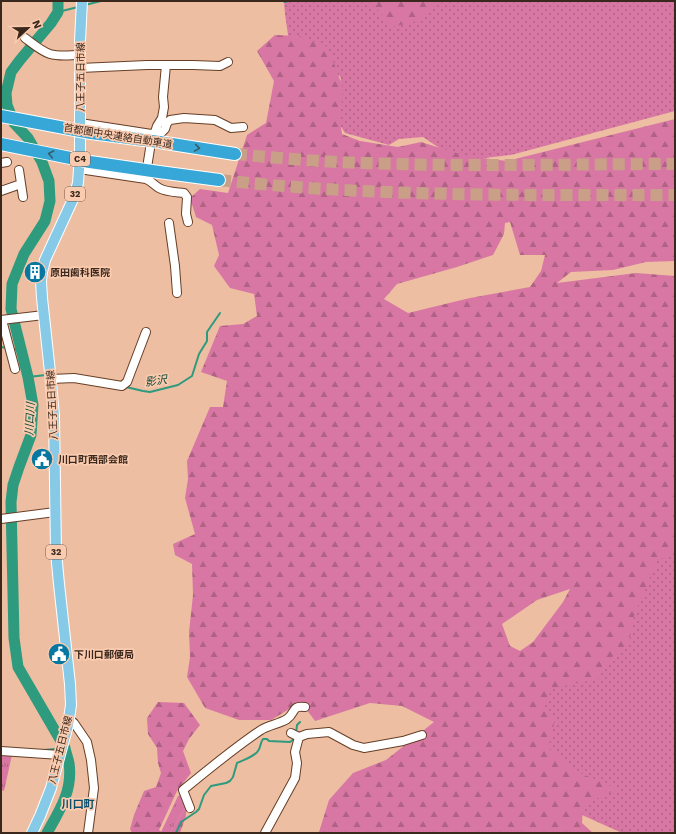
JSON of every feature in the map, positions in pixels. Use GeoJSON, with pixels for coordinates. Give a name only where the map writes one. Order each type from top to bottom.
{"type":"FeatureCollection","features":[{"type":"Feature","properties":{"kind":"highway","name":"首都圏中央連絡自動車道"},"geometry":{"type":"LineString","coordinates":[[1,116],[91,133],[155,137],[235,154]]}},
{"type":"Feature","properties":{"kind":"highway","name":"C4"},"geometry":{"type":"LineString","coordinates":[[1,144],[90,162],[219,180]]}},
{"type":"Feature","properties":{"kind":"main road","name":"八王子五日市線"},"geometry":{"type":"LineString","coordinates":[[32,833],[46,802],[69,722],[71,706],[55,538],[54,416],[41,285],[42,270],[45,260],[74,197],[78,183],[81,4]]}},
{"type":"Feature","properties":{"kind":"street"},"geometry":{"type":"LineString","coordinates":[[25,38],[49,54],[58,56],[80,55]]}},
{"type":"Feature","properties":{"kind":"street"},"geometry":{"type":"LineString","coordinates":[[80,68],[131,65],[220,66],[228,62]]}},
{"type":"Feature","properties":{"kind":"street"},"geometry":{"type":"LineString","coordinates":[[146,179],[157,126],[162,118],[164,107],[163,97],[166,65]]}},
{"type":"Feature","properties":{"kind":"street"},"geometry":{"type":"LineString","coordinates":[[80,123],[155,137],[165,129],[170,120],[184,118],[210,119],[231,128],[243,127]]}},
{"type":"Feature","properties":{"kind":"street"},"geometry":{"type":"LineString","coordinates":[[79,169],[146,179],[154,183],[158,188],[184,193],[187,197],[186,214],[188,222]]}},
{"type":"Feature","properties":{"kind":"street"},"geometry":{"type":"LineString","coordinates":[[19,170],[23,198]]}},
{"type":"Feature","properties":{"kind":"street"},"geometry":{"type":"LineString","coordinates":[[1,191],[21,184]]}},
{"type":"Feature","properties":{"kind":"street"},"geometry":{"type":"LineString","coordinates":[[169,224],[175,266],[176,293]]}},
{"type":"Feature","properties":{"kind":"street"},"geometry":{"type":"LineString","coordinates":[[15,369],[3,320],[44,315]]}},
{"type":"Feature","properties":{"kind":"street"},"geometry":{"type":"LineString","coordinates":[[51,376],[125,384],[146,332]]}},
{"type":"Feature","properties":{"kind":"street"},"geometry":{"type":"LineString","coordinates":[[1,519],[55,512]]}},
{"type":"Feature","properties":{"kind":"street"},"geometry":{"type":"LineString","coordinates":[[190,808],[183,790],[263,729],[286,719],[299,706],[305,707]]}},
{"type":"Feature","properties":{"kind":"street"},"geometry":{"type":"LineString","coordinates":[[69,722],[74,723],[87,742],[89,748],[94,788],[88,833]]}},
{"type":"Feature","properties":{"kind":"street"},"geometry":{"type":"LineString","coordinates":[[265,833],[295,778],[297,763],[295,752],[296,735],[329,732],[341,737],[353,745],[364,748],[422,735]]}},
{"type":"Feature","properties":{"kind":"street"},"geometry":{"type":"LineString","coordinates":[[1,751],[60,755]]}},
{"type":"Feature","properties":{"kind":"green space"},"geometry":{"type":"Polygon","coordinates":[[[284,1],[675,1],[675,111],[511,155],[468,160],[444,151],[423,137],[399,139],[389,145],[345,133],[340,125],[337,96],[341,78],[321,55],[297,52],[288,35],[284,1]]]}},
{"type":"Feature","properties":{"kind":"green space"},"geometry":{"type":"Polygon","coordinates":[[[368,1],[443,1],[417,21],[392,27],[379,11],[368,1]]]}},
{"type":"Feature","properties":{"kind":"green space"},"geometry":{"type":"Polygon","coordinates":[[[275,35],[299,36],[328,47],[343,88],[340,120],[342,134],[360,141],[398,147],[421,142],[466,156],[507,161],[675,119],[675,261],[646,262],[613,270],[571,272],[557,283],[636,273],[675,276],[675,552],[657,561],[634,616],[629,642],[611,658],[598,679],[552,688],[543,709],[555,720],[548,748],[575,771],[618,789],[583,805],[582,823],[593,833],[318,833],[329,800],[353,773],[386,760],[434,722],[402,706],[370,703],[315,721],[301,702],[271,720],[239,720],[205,708],[187,677],[190,657],[189,632],[193,595],[192,564],[175,555],[173,544],[195,534],[185,498],[188,479],[187,461],[210,407],[223,407],[227,381],[201,372],[220,326],[243,324],[257,316],[254,294],[230,288],[214,266],[219,255],[212,225],[196,217],[190,198],[200,189],[228,193],[247,135],[266,123],[274,81],[257,51],[275,35]],[[510,222],[505,223],[504,234],[493,255],[397,284],[384,299],[408,313],[470,298],[530,287],[541,271],[545,255],[520,255],[510,222]],[[570,589],[537,600],[502,624],[510,646],[520,651],[533,642],[563,602],[570,589]]]}},
{"type":"Feature","properties":{"kind":"green space"},"geometry":{"type":"Polygon","coordinates":[[[675,543],[675,833],[622,833],[582,815],[513,695],[675,543]]]}},
{"type":"Feature","properties":{"kind":"green space"},"geometry":{"type":"Polygon","coordinates":[[[158,702],[184,703],[200,725],[189,739],[183,751],[191,773],[177,791],[159,830],[163,833],[132,833],[130,829],[134,815],[144,791],[156,787],[161,773],[158,763],[157,748],[148,734],[147,718],[158,702]]]}},
{"type":"Feature","properties":{"kind":"green space"},"geometry":{"type":"Polygon","coordinates":[[[1,754],[12,755],[4,791],[1,790],[1,754]]]}},
{"type":"Feature","properties":{"kind":"green space"},"geometry":{"type":"Polygon","coordinates":[[[182,794],[186,807],[170,833],[161,832],[178,796],[182,794]]]}},
{"type":"Feature","properties":{"kind":"green space"},"geometry":{"type":"Polygon","coordinates":[[[186,807],[186,816],[180,833],[170,833],[186,807]]]}},
{"type":"Feature","properties":{"kind":"waterway","name":"川口川"},"geometry":{"type":"LineString","coordinates":[[47,833],[64,800],[70,773],[65,748],[18,667],[14,638],[11,502],[13,485],[31,435],[33,405],[28,377],[11,309],[12,284],[24,254],[45,221],[50,201],[49,181],[42,162],[28,138],[14,123],[7,105],[6,93],[11,72],[51,23],[58,12],[58,1]]}},
{"type":"Feature","properties":{"kind":"waterway"},"geometry":{"type":"LineString","coordinates":[[85,5],[101,1]]}},
{"type":"Feature","properties":{"kind":"waterway"},"geometry":{"type":"LineString","coordinates":[[283,1],[288,1]]}},
{"type":"Feature","properties":{"kind":"waterway"},"geometry":{"type":"LineString","coordinates":[[58,12],[78,7]]}},
{"type":"Feature","properties":{"kind":"waterway","name":"影沢"},"geometry":{"type":"LineString","coordinates":[[126,387],[150,392],[178,385],[192,376],[199,354],[207,341],[207,332],[220,313]]}},
{"type":"Feature","properties":{"kind":"waterway"},"geometry":{"type":"LineString","coordinates":[[1,347],[7,348]]}},
{"type":"Feature","properties":{"kind":"waterway"},"geometry":{"type":"LineString","coordinates":[[13,349],[21,351]]}},
{"type":"Feature","properties":{"kind":"waterway","name":"影沢"},"geometry":{"type":"LineString","coordinates":[[28,377],[46,375]]}},
{"type":"Feature","properties":{"kind":"waterway"},"geometry":{"type":"LineString","coordinates":[[296,733],[297,725],[300,722]]}},
{"type":"Feature","properties":{"kind":"waterway"},"geometry":{"type":"LineString","coordinates":[[176,833],[181,822],[199,809],[204,795],[211,786],[230,781],[233,777],[237,763],[251,757],[256,753],[259,750],[263,739],[267,739],[269,741],[290,742],[294,739],[294,737]]}},
{"type":"Feature","properties":{"kind":"waterway"},"geometry":{"type":"LineString","coordinates":[[44,750],[55,749]]}},
{"type":"Feature","properties":{"kind":"tunnel"},"geometry":{"type":"LineString","coordinates":[[235,154],[316,161],[404,164],[675,164]]}},
{"type":"Feature","properties":{"kind":"tunnel"},"geometry":{"type":"LineString","coordinates":[[219,180],[309,188],[403,193],[675,195]]}},
{"type":"Feature","properties":{"kind":"place","name":"原田歯科医院"},"geometry":{"type":"Point","coordinates":[35,272]}},
{"type":"Feature","properties":{"kind":"place","name":"川口町西部会館"},"geometry":{"type":"Point","coordinates":[42,459]}},
{"type":"Feature","properties":{"kind":"place","name":"下川口郵便局"},"geometry":{"type":"Point","coordinates":[59,654]}},
{"type":"Feature","properties":{"kind":"district","name":"川口町"},"geometry":{"type":"Point","coordinates":[78,804]}}]}
